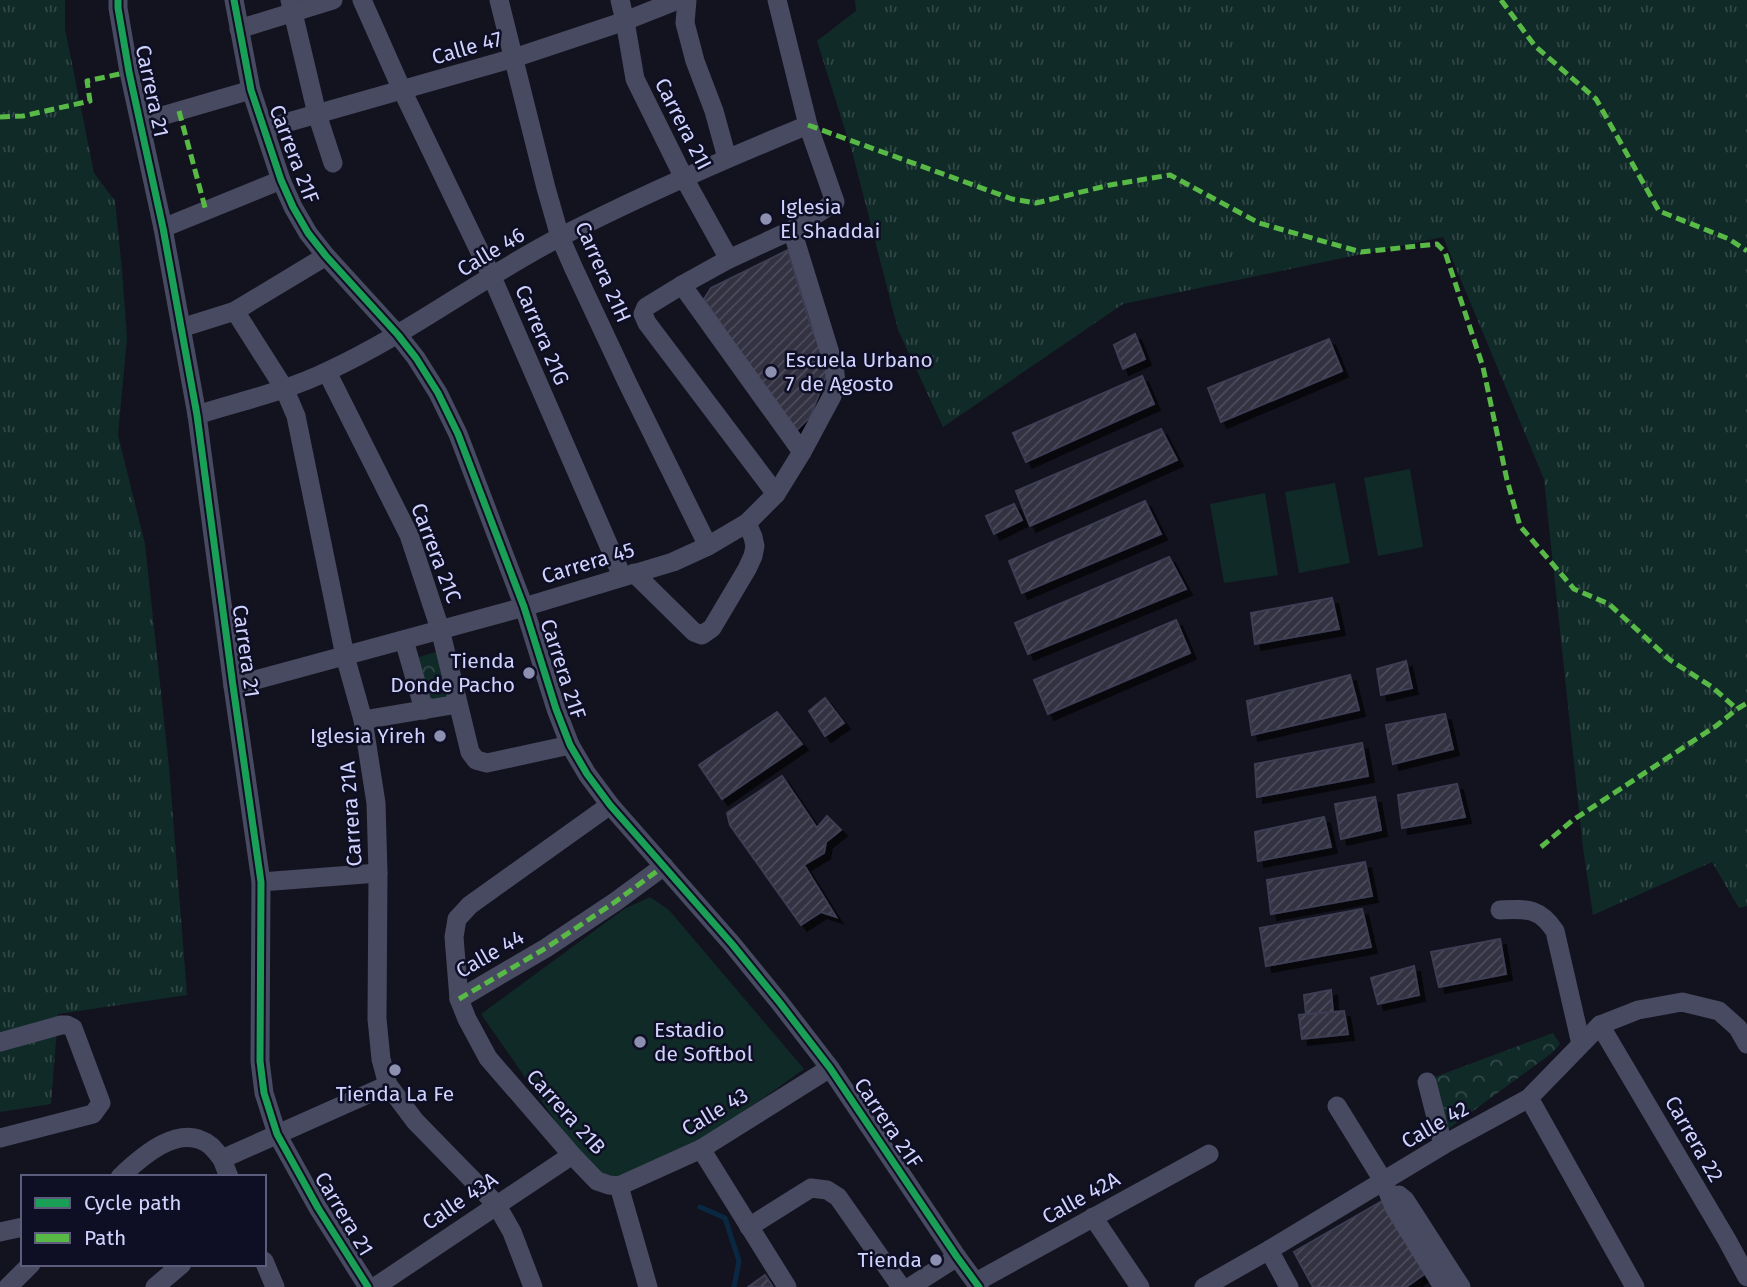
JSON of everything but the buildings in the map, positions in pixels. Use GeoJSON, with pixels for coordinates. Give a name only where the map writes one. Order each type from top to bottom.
{"type":"FeatureCollection","features":[{"type":"Feature","properties":{"kind":"street","name":"Carrera 21"},"geometry":{"type":"LineString","coordinates":[[118,0],[197,415],[261,882],[260,1062],[264,1094],[277,1134],[318,1208],[368,1287]]}},
{"type":"Feature","properties":{"kind":"street","name":"Carrera 21F"},"geometry":{"type":"LineString","coordinates":[[234,0],[251,90],[281,180],[293,207],[308,233],[398,335],[438,393],[458,435],[524,607],[570,745],[610,805],[764,983],[831,1068],[957,1257],[978,1284]]}},
{"type":"Feature","properties":{"kind":"street"},"geometry":{"type":"LineString","coordinates":[[239,29],[292,6],[334,0]]}},
{"type":"Feature","properties":{"kind":"street","name":"Carrera 21G"},"geometry":{"type":"LineString","coordinates":[[362,0],[628,575]]}},
{"type":"Feature","properties":{"kind":"street","name":"Carrera 21H"},"geometry":{"type":"LineString","coordinates":[[499,0],[546,188],[561,237],[627,382],[708,545]]}},
{"type":"Feature","properties":{"kind":"street","name":"Carrera 21I"},"geometry":{"type":"LineString","coordinates":[[620,0],[635,79],[684,178],[729,259]]}},
{"type":"Feature","properties":{"kind":"street","name":"Calle 47"},"geometry":{"type":"LineString","coordinates":[[264,129],[513,58],[625,21],[678,0]]}},
{"type":"Feature","properties":{"kind":"street"},"geometry":{"type":"LineString","coordinates":[[687,0],[685,23],[727,158]]}},
{"type":"Feature","properties":{"kind":"street"},"geometry":{"type":"LineString","coordinates":[[776,494],[647,323],[643,314],[646,307],[682,285],[729,259],[792,230],[835,202],[808,125],[777,0]]}},
{"type":"Feature","properties":{"kind":"street"},"geometry":{"type":"LineString","coordinates":[[292,6],[317,114],[332,163]]}},
{"type":"Feature","properties":{"kind":"street"},"geometry":{"type":"LineString","coordinates":[[141,122],[251,90]]}},
{"type":"Feature","properties":{"kind":"street","name":"Calle 46"},"geometry":{"type":"LineString","coordinates":[[197,415],[327,372],[398,335],[561,237],[727,158],[808,125]]}},
{"type":"Feature","properties":{"kind":"street"},"geometry":{"type":"LineString","coordinates":[[163,228],[281,180]]}},
{"type":"Feature","properties":{"kind":"street","name":"Carrera 45"},"geometry":{"type":"LineString","coordinates":[[233,686],[524,607],[673,562],[747,523],[776,494],[832,396],[836,382],[834,366],[792,230]]}},
{"type":"Feature","properties":{"kind":"street"},"geometry":{"type":"LineString","coordinates":[[181,328],[235,311],[326,256]]}},
{"type":"Feature","properties":{"kind":"street"},"geometry":{"type":"LineString","coordinates":[[682,285],[802,452]]}},
{"type":"Feature","properties":{"kind":"street","name":"Carrera 21A"},"geometry":{"type":"LineString","coordinates":[[235,311],[284,388],[296,416],[345,656],[363,720],[376,803],[377,1019],[381,1059],[388,1085],[415,1121],[496,1204],[512,1232],[533,1287]]}},
{"type":"Feature","properties":{"kind":"street","name":"Carrera 21C"},"geometry":{"type":"LineString","coordinates":[[327,372],[409,535],[440,629],[470,752],[476,760],[487,763],[570,745]]}},
{"type":"Feature","properties":{"kind":"street"},"geometry":{"type":"LineString","coordinates":[[628,575],[694,632],[702,635],[712,628],[747,569],[755,546],[747,523]]}},
{"type":"Feature","properties":{"kind":"street"},"geometry":{"type":"LineString","coordinates":[[404,639],[424,710]]}},
{"type":"Feature","properties":{"kind":"street"},"geometry":{"type":"LineString","coordinates":[[363,720],[458,704]]}},
{"type":"Feature","properties":{"kind":"street","name":"Calle 44"},"geometry":{"type":"LineString","coordinates":[[610,805],[470,905],[457,919],[454,937],[459,999],[546,948],[664,866]]}},
{"type":"Feature","properties":{"kind":"street"},"geometry":{"type":"LineString","coordinates":[[261,882],[378,873]]}},
{"type":"Feature","properties":{"kind":"street"},"geometry":{"type":"LineString","coordinates":[[1500,910],[1525,909],[1548,919],[1555,931],[1581,1044]]}},
{"type":"Feature","properties":{"kind":"street","name":"Carrera 21B"},"geometry":{"type":"LineString","coordinates":[[459,999],[488,1058],[597,1181],[619,1186]]}},
{"type":"Feature","properties":{"kind":"street","name":"Calle 42"},"geometry":{"type":"LineString","coordinates":[[1203,1287],[1443,1145],[1529,1098],[1600,1025],[1638,1010],[1682,1002],[1718,1011],[1744,1033]]}},
{"type":"Feature","properties":{"kind":"street","name":"Carrera 22"},"geometry":{"type":"LineString","coordinates":[[1600,1025],[1747,1277]]}},
{"type":"Feature","properties":{"kind":"street"},"geometry":{"type":"LineString","coordinates":[[0,1042],[61,1026],[74,1028],[101,1102],[93,1114],[0,1138]]}},
{"type":"Feature","properties":{"kind":"street","name":"Calle 43"},"geometry":{"type":"LineString","coordinates":[[619,1186],[701,1149],[831,1068]]}},
{"type":"Feature","properties":{"kind":"street"},"geometry":{"type":"LineString","coordinates":[[1427,1082],[1443,1145]]}},
{"type":"Feature","properties":{"kind":"street"},"geometry":{"type":"LineString","coordinates":[[122,1175],[160,1144],[180,1138],[198,1139],[210,1146],[226,1168],[277,1134],[388,1085]]}},
{"type":"Feature","properties":{"kind":"street"},"geometry":{"type":"LineString","coordinates":[[1529,1098],[1635,1287]]}},
{"type":"Feature","properties":{"kind":"street"},"geometry":{"type":"LineString","coordinates":[[1337,1106],[1384,1181],[1405,1200],[1453,1286]]}},
{"type":"Feature","properties":{"kind":"street"},"geometry":{"type":"LineString","coordinates":[[701,1149],[787,1287]]}},
{"type":"Feature","properties":{"kind":"street","name":"Calle 42A"},"geometry":{"type":"LineString","coordinates":[[978,1284],[1209,1154]]}},
{"type":"Feature","properties":{"kind":"street","name":"Calle 43A"},"geometry":{"type":"LineString","coordinates":[[375,1287],[572,1155]]}},
{"type":"Feature","properties":{"kind":"street"},"geometry":{"type":"LineString","coordinates":[[619,1186],[648,1287]]}},
{"type":"Feature","properties":{"kind":"street"},"geometry":{"type":"LineString","coordinates":[[749,1227],[811,1188],[827,1190],[838,1197],[901,1287]]}},
{"type":"Feature","properties":{"kind":"street"},"geometry":{"type":"LineString","coordinates":[[1093,1217],[1140,1287]]}},
{"type":"Feature","properties":{"kind":"street"},"geometry":{"type":"LineString","coordinates":[[0,1232],[21,1227]]}},
{"type":"Feature","properties":{"kind":"street"},"geometry":{"type":"LineString","coordinates":[[1269,1250],[1289,1287]]}},
{"type":"Feature","properties":{"kind":"street"},"geometry":{"type":"LineString","coordinates":[[910,1287],[957,1257]]}},
{"type":"Feature","properties":{"kind":"street"},"geometry":{"type":"LineString","coordinates":[[8,1287],[29,1266]]}},
{"type":"Feature","properties":{"kind":"street"},"geometry":{"type":"LineString","coordinates":[[155,1287],[180,1266]]}},
{"type":"Feature","properties":{"kind":"street"},"geometry":{"type":"LineString","coordinates":[[266,1266],[275,1287]]}},
{"type":"Feature","properties":{"kind":"green space"},"geometry":{"type":"Polygon","coordinates":[[[0,0],[65,0],[65,29],[94,173],[115,201],[127,338],[118,435],[145,544],[169,767],[187,995],[58,1014],[51,1104],[0,1112],[0,0]]]}},
{"type":"Feature","properties":{"kind":"green space"},"geometry":{"type":"Polygon","coordinates":[[[855,0],[1747,0],[1747,906],[1739,908],[1712,862],[1593,915],[1583,848],[1544,479],[1443,237],[1123,304],[943,427],[898,330],[853,155],[817,41],[856,11],[855,0]]]}},
{"type":"Feature","properties":{"kind":"green space"},"geometry":{"type":"Polygon","coordinates":[[[1410,469],[1423,547],[1378,556],[1364,478],[1410,469]]]}},
{"type":"Feature","properties":{"kind":"green space"},"geometry":{"type":"Polygon","coordinates":[[[1335,483],[1350,563],[1299,573],[1285,492],[1335,483]]]}},
{"type":"Feature","properties":{"kind":"green space"},"geometry":{"type":"Polygon","coordinates":[[[1265,493],[1278,575],[1224,583],[1210,504],[1265,493]]]}},
{"type":"Feature","properties":{"kind":"green space"},"geometry":{"type":"Polygon","coordinates":[[[439,651],[450,704],[430,708],[416,658],[439,651]]]}},
{"type":"Feature","properties":{"kind":"green space","name":"Estadio de Softbol"},"geometry":{"type":"Polygon","coordinates":[[[650,897],[669,910],[804,1069],[693,1148],[614,1184],[593,1175],[481,1014],[624,909],[650,897]]]}},
{"type":"Feature","properties":{"kind":"green space"},"geometry":{"type":"Polygon","coordinates":[[[1553,1033],[1560,1044],[1552,1053],[1447,1130],[1435,1077],[1553,1033]]]}},
{"type":"Feature","properties":{"kind":"waterway"},"geometry":{"type":"LineString","coordinates":[[700,1207],[725,1218],[739,1261],[734,1287]]}},
{"type":"Feature","properties":{"kind":"marked path"},"geometry":{"type":"LineString","coordinates":[[1501,0],[1535,46],[1596,99],[1659,211],[1729,239],[1747,251]]}},
{"type":"Feature","properties":{"kind":"marked path"},"geometry":{"type":"LineString","coordinates":[[0,117],[23,116],[90,101],[87,81],[129,72]]}},
{"type":"Feature","properties":{"kind":"marked path"},"geometry":{"type":"LineString","coordinates":[[179,111],[206,211]]}},
{"type":"Feature","properties":{"kind":"marked path"},"geometry":{"type":"LineString","coordinates":[[808,125],[1012,199],[1036,203],[1110,185],[1170,175],[1259,223],[1361,252],[1437,244],[1445,252],[1483,367],[1507,480],[1520,526],[1574,589],[1609,604],[1670,660],[1712,687],[1737,709]]}},
{"type":"Feature","properties":{"kind":"marked path"},"geometry":{"type":"LineString","coordinates":[[1541,847],[1573,820],[1747,703]]}},
{"type":"Feature","properties":{"kind":"marked path"},"geometry":{"type":"LineString","coordinates":[[459,999],[546,948],[664,866]]}},
{"type":"Feature","properties":{"kind":"cycle path"},"geometry":{"type":"LineString","coordinates":[[118,0],[129,72],[163,228],[197,415],[261,882],[260,1061],[264,1093],[277,1134],[318,1208],[368,1287]]}},
{"type":"Feature","properties":{"kind":"cycle path"},"geometry":{"type":"LineString","coordinates":[[234,0],[251,90],[281,180],[293,207],[326,256],[416,358],[438,393],[458,434],[524,607],[570,745],[610,805],[732,944],[830,1068],[979,1287]]}},
{"type":"Feature","properties":{"kind":"place","name":"Iglesia El Shaddai"},"geometry":{"type":"Point","coordinates":[766,219]}},
{"type":"Feature","properties":{"kind":"place","name":"Escuela Urbano 7 de Agosto"},"geometry":{"type":"Point","coordinates":[771,372]}},
{"type":"Feature","properties":{"kind":"place","name":"Tienda Donde Pacho"},"geometry":{"type":"Point","coordinates":[529,673]}},
{"type":"Feature","properties":{"kind":"place","name":"Iglesia Yireh"},"geometry":{"type":"Point","coordinates":[440,736]}},
{"type":"Feature","properties":{"kind":"place","name":"Estadio de Softbol"},"geometry":{"type":"Point","coordinates":[640,1042]}},
{"type":"Feature","properties":{"kind":"place","name":"Tienda La Fe"},"geometry":{"type":"Point","coordinates":[395,1070]}},
{"type":"Feature","properties":{"kind":"place","name":"Tienda"},"geometry":{"type":"Point","coordinates":[936,1260]}}]}
